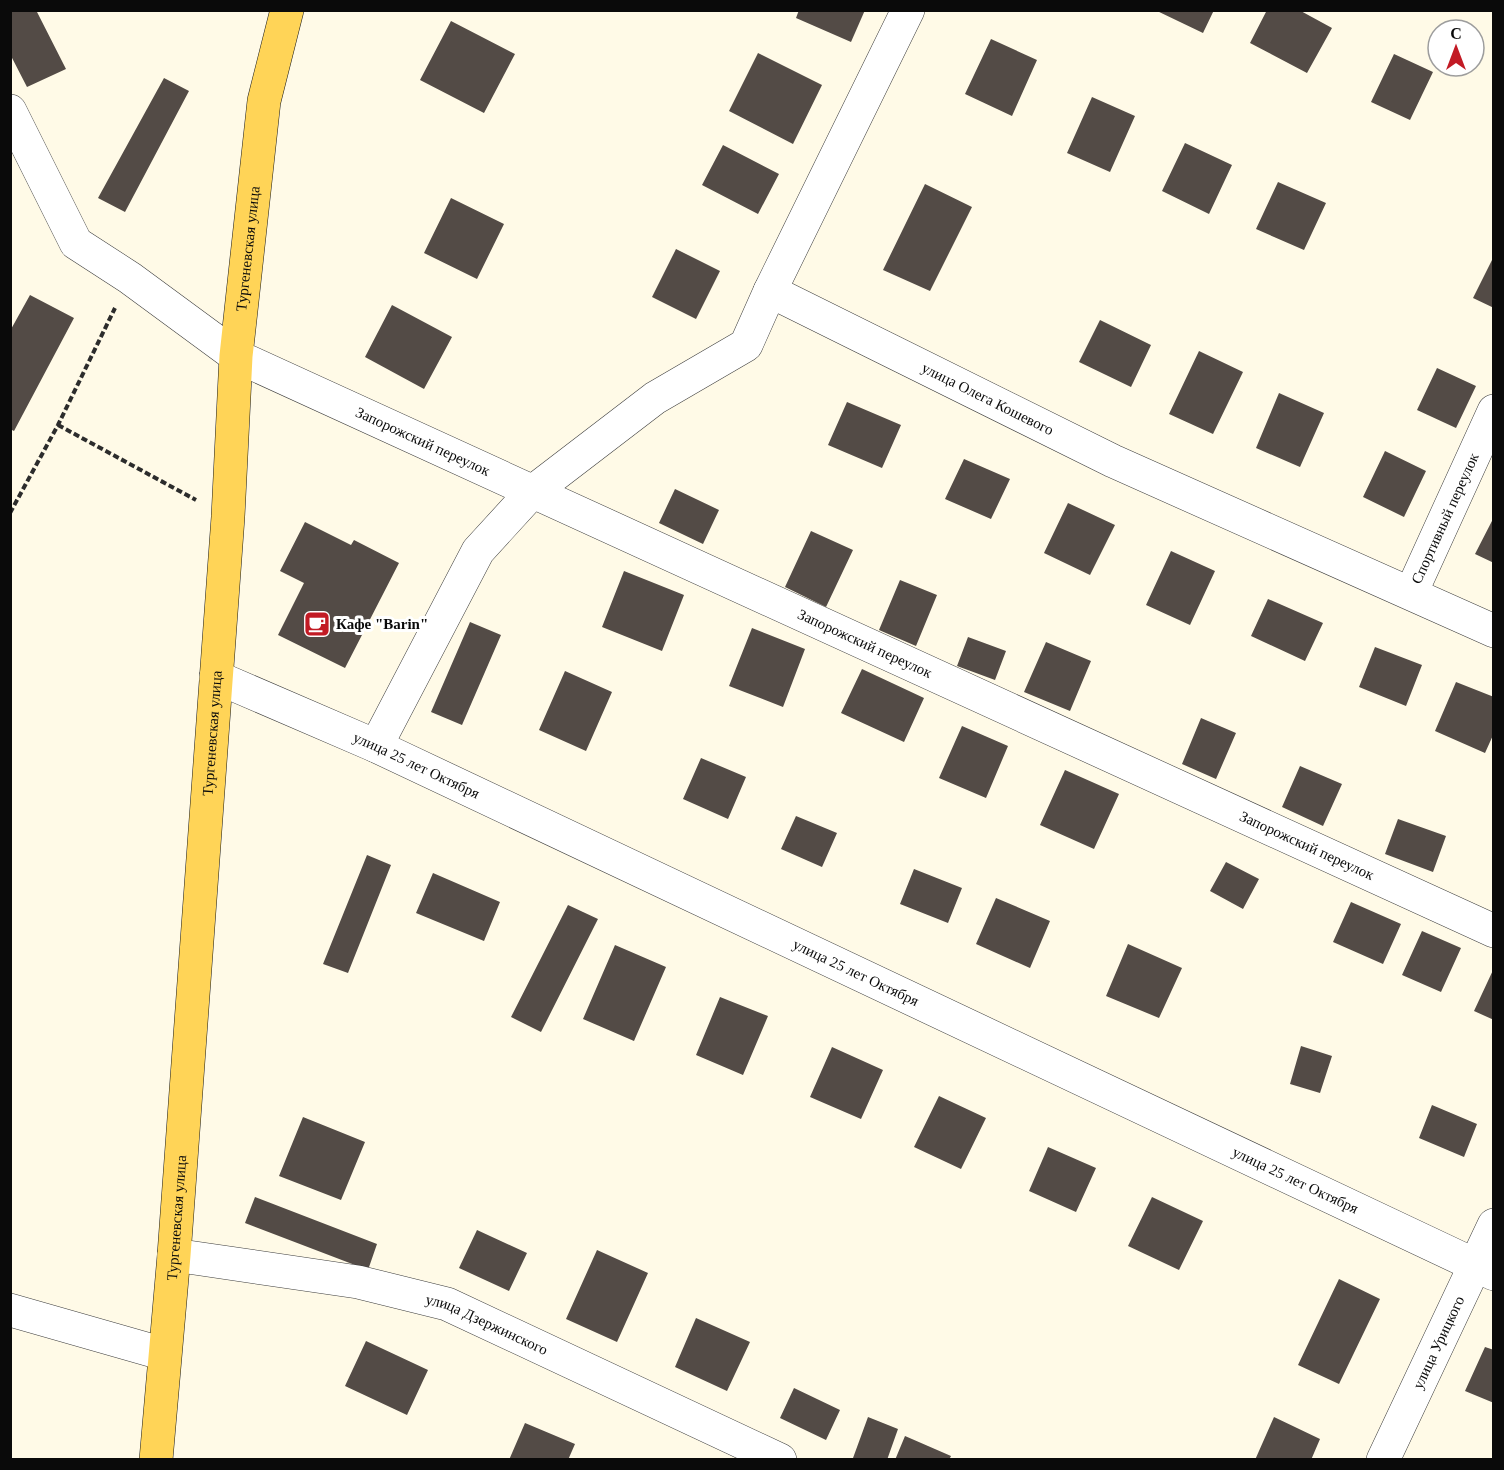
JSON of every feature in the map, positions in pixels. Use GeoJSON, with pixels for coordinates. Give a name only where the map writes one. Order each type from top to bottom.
{"type":"FeatureCollection","features":[{"type":"Feature","properties":{"kind":"main road","name":"Тургеневская улица"},"geometry":{"type":"LineString","coordinates":[[156,1460],[174,1255],[228,517],[236,356],[264,101],[287,10]]}},
{"type":"Feature","properties":{"kind":"street"},"geometry":{"type":"LineString","coordinates":[[376,746],[478,551],[531,493],[656,398],[746,345],[770,291],[908,10]]}},
{"type":"Feature","properties":{"kind":"street","name":"Запорожский переулок"},"geometry":{"type":"LineString","coordinates":[[10,111],[76,243],[130,278],[236,356],[531,493],[1494,931]]}},
{"type":"Feature","properties":{"kind":"street","name":"улица Олега Кошевого"},"geometry":{"type":"LineString","coordinates":[[770,291],[1113,461],[1494,631]]}},
{"type":"Feature","properties":{"kind":"street","name":"Спортивный переулок"},"geometry":{"type":"LineString","coordinates":[[1410,593],[1494,411]]}},
{"type":"Feature","properties":{"kind":"street","name":"улица 25 лет Октября"},"geometry":{"type":"LineString","coordinates":[[216,677],[376,746],[1484,1270]]}},
{"type":"Feature","properties":{"kind":"street","name":"улица Урицкого"},"geometry":{"type":"LineString","coordinates":[[1383,1460],[1484,1270],[1494,1225]]}},
{"type":"Feature","properties":{"kind":"street","name":"улица Дзержинского"},"geometry":{"type":"LineString","coordinates":[[174,1255],[358,1282],[447,1304],[780,1460]]}},
{"type":"Feature","properties":{"kind":"street"},"geometry":{"type":"LineString","coordinates":[[10,1310],[164,1354]]}},
{"type":"Feature","properties":{"kind":"path"},"geometry":{"type":"LineString","coordinates":[[10,513],[58,426],[130,278]]}},
{"type":"Feature","properties":{"kind":"path"},"geometry":{"type":"LineString","coordinates":[[58,426],[228,517]]}},
{"type":"Feature","properties":{"kind":"building"},"geometry":{"type":"Polygon","coordinates":[[[10,10],[36,10],[66,69],[27,87],[10,54],[10,10]]]}},
{"type":"Feature","properties":{"kind":"building"},"geometry":{"type":"Polygon","coordinates":[[[799,10],[865,10],[851,42],[796,18],[799,10]]]}},
{"type":"Feature","properties":{"kind":"building"},"geometry":{"type":"Polygon","coordinates":[[[1155,10],[1214,10],[1203,33],[1155,10]]]}},
{"type":"Feature","properties":{"kind":"building"},"geometry":{"type":"Polygon","coordinates":[[[1267,10],[1299,10],[1332,28],[1307,73],[1250,43],[1267,10]]]}},
{"type":"Feature","properties":{"kind":"building"},"geometry":{"type":"Polygon","coordinates":[[[451,21],[515,54],[484,113],[420,80],[451,21]]]}},
{"type":"Feature","properties":{"kind":"building"},"geometry":{"type":"Polygon","coordinates":[[[991,39],[1037,60],[1012,116],[965,94],[991,39]]]}},
{"type":"Feature","properties":{"kind":"building"},"geometry":{"type":"Polygon","coordinates":[[[758,53],[822,85],[793,144],[729,111],[758,53]]]}},
{"type":"Feature","properties":{"kind":"building"},"geometry":{"type":"Polygon","coordinates":[[[1394,54],[1426,69],[1426,78],[1430,78],[1410,120],[1371,102],[1394,54]]]}},
{"type":"Feature","properties":{"kind":"building"},"geometry":{"type":"Polygon","coordinates":[[[164,78],[189,91],[125,212],[98,198],[164,78]]]}},
{"type":"Feature","properties":{"kind":"building"},"geometry":{"type":"Polygon","coordinates":[[[1092,97],[1135,116],[1110,172],[1067,153],[1092,97]]]}},
{"type":"Feature","properties":{"kind":"building"},"geometry":{"type":"Polygon","coordinates":[[[1185,143],[1232,165],[1209,214],[1162,191],[1185,143]]]}},
{"type":"Feature","properties":{"kind":"building"},"geometry":{"type":"Polygon","coordinates":[[[723,145],[779,174],[758,214],[702,185],[723,145]]]}},
{"type":"Feature","properties":{"kind":"building"},"geometry":{"type":"Polygon","coordinates":[[[1278,182],[1326,203],[1304,250],[1256,229],[1278,182]]]}},
{"type":"Feature","properties":{"kind":"building"},"geometry":{"type":"Polygon","coordinates":[[[925,184],[972,207],[930,291],[883,270],[925,184]]]}},
{"type":"Feature","properties":{"kind":"building"},"geometry":{"type":"Polygon","coordinates":[[[451,198],[504,224],[477,279],[424,253],[451,198]]]}},
{"type":"Feature","properties":{"kind":"building"},"geometry":{"type":"Polygon","coordinates":[[[676,249],[720,271],[696,319],[652,297],[676,249]]]}},
{"type":"Feature","properties":{"kind":"building"},"geometry":{"type":"Polygon","coordinates":[[[1494,256],[1494,308],[1473,298],[1494,256]]]}},
{"type":"Feature","properties":{"kind":"building"},"geometry":{"type":"Polygon","coordinates":[[[30,295],[74,318],[14,431],[10,429],[10,331],[30,295]]]}},
{"type":"Feature","properties":{"kind":"building"},"geometry":{"type":"Polygon","coordinates":[[[392,305],[452,337],[424,389],[365,357],[392,305]]]}},
{"type":"Feature","properties":{"kind":"building"},"geometry":{"type":"Polygon","coordinates":[[[1100,320],[1151,345],[1131,387],[1079,362],[1100,320]]]}},
{"type":"Feature","properties":{"kind":"building"},"geometry":{"type":"Polygon","coordinates":[[[1199,351],[1243,372],[1213,434],[1169,414],[1199,351]]]}},
{"type":"Feature","properties":{"kind":"building"},"geometry":{"type":"Polygon","coordinates":[[[1437,368],[1476,386],[1456,428],[1417,410],[1437,368]]]}},
{"type":"Feature","properties":{"kind":"building"},"geometry":{"type":"Polygon","coordinates":[[[1279,393],[1324,413],[1300,467],[1256,448],[1279,393]]]}},
{"type":"Feature","properties":{"kind":"building"},"geometry":{"type":"Polygon","coordinates":[[[847,402],[901,425],[882,468],[828,445],[847,402]]]}},
{"type":"Feature","properties":{"kind":"building"},"geometry":{"type":"Polygon","coordinates":[[[1385,451],[1426,471],[1404,517],[1363,497],[1385,451]]]}},
{"type":"Feature","properties":{"kind":"building"},"geometry":{"type":"Polygon","coordinates":[[[964,459],[1010,479],[991,519],[945,499],[964,459]]]}},
{"type":"Feature","properties":{"kind":"building"},"geometry":{"type":"Polygon","coordinates":[[[675,489],[719,510],[703,544],[659,523],[675,489]]]}},
{"type":"Feature","properties":{"kind":"building"},"geometry":{"type":"Polygon","coordinates":[[[1068,503],[1115,525],[1090,575],[1044,553],[1068,503]]]}},
{"type":"Feature","properties":{"kind":"building"},"geometry":{"type":"Polygon","coordinates":[[[1494,517],[1494,563],[1475,554],[1494,517]]]}},
{"type":"Feature","properties":{"kind":"building"},"geometry":{"type":"Polygon","coordinates":[[[305,522],[351,545],[354,540],[399,563],[345,668],[278,635],[304,583],[280,571],[305,522]]]}},
{"type":"Feature","properties":{"kind":"building"},"geometry":{"type":"Polygon","coordinates":[[[811,531],[853,550],[826,607],[785,587],[811,531]]]}},
{"type":"Feature","properties":{"kind":"building"},"geometry":{"type":"Polygon","coordinates":[[[1171,551],[1215,571],[1190,625],[1146,605],[1171,551]]]}},
{"type":"Feature","properties":{"kind":"building"},"geometry":{"type":"Polygon","coordinates":[[[624,571],[684,595],[662,651],[602,627],[624,571]]]}},
{"type":"Feature","properties":{"kind":"building"},"geometry":{"type":"Polygon","coordinates":[[[900,580],[937,595],[916,646],[879,630],[900,580]]]}},
{"type":"Feature","properties":{"kind":"building"},"geometry":{"type":"Polygon","coordinates":[[[1268,599],[1323,623],[1305,661],[1251,636],[1268,599]]]}},
{"type":"Feature","properties":{"kind":"building"},"geometry":{"type":"Polygon","coordinates":[[[470,622],[501,635],[462,725],[431,712],[470,622]]]}},
{"type":"Feature","properties":{"kind":"building"},"geometry":{"type":"Polygon","coordinates":[[[752,628],[805,649],[783,707],[729,686],[752,628]]]}},
{"type":"Feature","properties":{"kind":"building"},"geometry":{"type":"Polygon","coordinates":[[[968,637],[1006,651],[995,680],[957,666],[968,637]]]}},
{"type":"Feature","properties":{"kind":"building"},"geometry":{"type":"Polygon","coordinates":[[[1046,642],[1091,661],[1070,711],[1024,692],[1046,642]]]}},
{"type":"Feature","properties":{"kind":"building"},"geometry":{"type":"Polygon","coordinates":[[[1375,647],[1422,665],[1406,706],[1359,687],[1375,647]]]}},
{"type":"Feature","properties":{"kind":"building"},"geometry":{"type":"Polygon","coordinates":[[[862,669],[924,698],[904,742],[841,713],[862,669]]]}},
{"type":"Feature","properties":{"kind":"building"},"geometry":{"type":"Polygon","coordinates":[[[565,671],[612,692],[586,751],[539,730],[565,671]]]}},
{"type":"Feature","properties":{"kind":"building"},"geometry":{"type":"Polygon","coordinates":[[[1456,682],[1494,697],[1494,733],[1485,753],[1435,731],[1456,682]]]}},
{"type":"Feature","properties":{"kind":"building"},"geometry":{"type":"Polygon","coordinates":[[[1201,718],[1236,733],[1216,779],[1182,764],[1201,718]]]}},
{"type":"Feature","properties":{"kind":"building"},"geometry":{"type":"Polygon","coordinates":[[[962,726],[1008,746],[986,798],[939,778],[962,726]]]}},
{"type":"Feature","properties":{"kind":"building"},"geometry":{"type":"Polygon","coordinates":[[[701,758],[746,777],[728,819],[683,799],[701,758]]]}},
{"type":"Feature","properties":{"kind":"building"},"geometry":{"type":"Polygon","coordinates":[[[1300,766],[1342,784],[1323,826],[1282,807],[1300,766]]]}},
{"type":"Feature","properties":{"kind":"building"},"geometry":{"type":"Polygon","coordinates":[[[1065,770],[1119,794],[1094,849],[1040,825],[1065,770]]]}},
{"type":"Feature","properties":{"kind":"building"},"geometry":{"type":"Polygon","coordinates":[[[796,816],[837,833],[822,867],[781,849],[796,816]]]}},
{"type":"Feature","properties":{"kind":"building"},"geometry":{"type":"Polygon","coordinates":[[[1398,819],[1446,836],[1433,872],[1385,854],[1398,819]]]}},
{"type":"Feature","properties":{"kind":"building"},"geometry":{"type":"Polygon","coordinates":[[[367,855],[391,865],[348,973],[323,964],[367,855]]]}},
{"type":"Feature","properties":{"kind":"building"},"geometry":{"type":"Polygon","coordinates":[[[1226,862],[1259,879],[1243,909],[1210,891],[1226,862]]]}},
{"type":"Feature","properties":{"kind":"building"},"geometry":{"type":"Polygon","coordinates":[[[914,869],[962,888],[948,923],[900,904],[914,869]]]}},
{"type":"Feature","properties":{"kind":"building"},"geometry":{"type":"Polygon","coordinates":[[[433,873],[500,902],[484,941],[416,913],[433,873]]]}},
{"type":"Feature","properties":{"kind":"building"},"geometry":{"type":"Polygon","coordinates":[[[996,898],[1050,921],[1030,968],[976,944],[996,898]]]}},
{"type":"Feature","properties":{"kind":"building"},"geometry":{"type":"Polygon","coordinates":[[[1351,902],[1401,924],[1383,964],[1333,942],[1351,902]]]}},
{"type":"Feature","properties":{"kind":"building"},"geometry":{"type":"Polygon","coordinates":[[[568,905],[598,919],[541,1032],[511,1017],[568,905]]]}},
{"type":"Feature","properties":{"kind":"building"},"geometry":{"type":"Polygon","coordinates":[[[1422,931],[1461,948],[1441,992],[1402,975],[1422,931]]]}},
{"type":"Feature","properties":{"kind":"building"},"geometry":{"type":"Polygon","coordinates":[[[1128,944],[1182,968],[1159,1018],[1106,996],[1128,944]]]}},
{"type":"Feature","properties":{"kind":"building"},"geometry":{"type":"Polygon","coordinates":[[[615,945],[666,967],[634,1041],[583,1019],[615,945]]]}},
{"type":"Feature","properties":{"kind":"building"},"geometry":{"type":"Polygon","coordinates":[[[1494,968],[1494,1020],[1474,1011],[1494,968]]]}},
{"type":"Feature","properties":{"kind":"building"},"geometry":{"type":"Polygon","coordinates":[[[720,997],[768,1016],[743,1075],[696,1055],[720,997]]]}},
{"type":"Feature","properties":{"kind":"building"},"geometry":{"type":"Polygon","coordinates":[[[1301,1046],[1332,1056],[1320,1093],[1290,1084],[1301,1046]]]}},
{"type":"Feature","properties":{"kind":"building"},"geometry":{"type":"Polygon","coordinates":[[[832,1047],[883,1070],[861,1119],[810,1097],[832,1047]]]}},
{"type":"Feature","properties":{"kind":"building"},"geometry":{"type":"Polygon","coordinates":[[[939,1096],[986,1118],[961,1169],[914,1147],[939,1096]]]}},
{"type":"Feature","properties":{"kind":"building"},"geometry":{"type":"Polygon","coordinates":[[[1432,1105],[1477,1124],[1464,1157],[1419,1138],[1432,1105]]]}},
{"type":"Feature","properties":{"kind":"building"},"geometry":{"type":"Polygon","coordinates":[[[303,1117],[365,1142],[341,1200],[279,1176],[303,1117]]]}},
{"type":"Feature","properties":{"kind":"building"},"geometry":{"type":"Polygon","coordinates":[[[1048,1147],[1096,1168],[1076,1212],[1029,1191],[1048,1147]]]}},
{"type":"Feature","properties":{"kind":"building"},"geometry":{"type":"Polygon","coordinates":[[[255,1197],[377,1244],[368,1270],[245,1223],[255,1197]]]}},
{"type":"Feature","properties":{"kind":"building"},"geometry":{"type":"Polygon","coordinates":[[[1152,1197],[1203,1221],[1179,1270],[1128,1246],[1152,1197]]]}},
{"type":"Feature","properties":{"kind":"building"},"geometry":{"type":"Polygon","coordinates":[[[477,1230],[527,1253],[509,1291],[459,1268],[477,1230]]]}},
{"type":"Feature","properties":{"kind":"building"},"geometry":{"type":"Polygon","coordinates":[[[597,1250],[648,1273],[617,1342],[566,1319],[597,1250]]]}},
{"type":"Feature","properties":{"kind":"building"},"geometry":{"type":"Polygon","coordinates":[[[1339,1279],[1380,1299],[1339,1384],[1298,1365],[1339,1279]]]}},
{"type":"Feature","properties":{"kind":"building"},"geometry":{"type":"Polygon","coordinates":[[[696,1318],[750,1342],[727,1391],[675,1367],[696,1318]]]}},
{"type":"Feature","properties":{"kind":"building"},"geometry":{"type":"Polygon","coordinates":[[[366,1341],[428,1370],[407,1415],[345,1386],[366,1341]]]}},
{"type":"Feature","properties":{"kind":"building"},"geometry":{"type":"Polygon","coordinates":[[[1485,1347],[1494,1350],[1494,1403],[1465,1391],[1485,1347]]]}},
{"type":"Feature","properties":{"kind":"building"},"geometry":{"type":"Polygon","coordinates":[[[794,1388],[840,1410],[826,1440],[780,1418],[794,1388]]]}},
{"type":"Feature","properties":{"kind":"building"},"geometry":{"type":"Polygon","coordinates":[[[868,1417],[898,1429],[887,1460],[853,1458],[868,1417]]]}},
{"type":"Feature","properties":{"kind":"building"},"geometry":{"type":"Polygon","coordinates":[[[1274,1417],[1320,1439],[1311,1460],[1255,1460],[1274,1417]]]}},
{"type":"Feature","properties":{"kind":"building"},"geometry":{"type":"Polygon","coordinates":[[[525,1423],[575,1444],[568,1460],[509,1460],[525,1423]]]}},
{"type":"Feature","properties":{"kind":"building"},"geometry":{"type":"Polygon","coordinates":[[[905,1436],[951,1456],[949,1460],[895,1460],[905,1436]]]}},
{"type":"Feature","properties":{"kind":"place","name":"Кафе \"Barin\""},"geometry":{"type":"Point","coordinates":[317,624]}}]}
